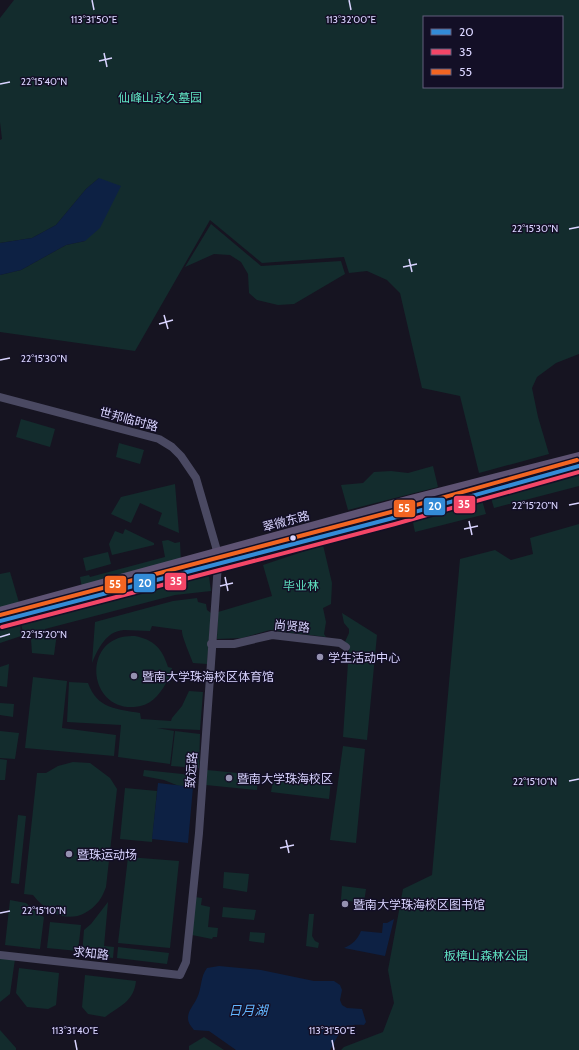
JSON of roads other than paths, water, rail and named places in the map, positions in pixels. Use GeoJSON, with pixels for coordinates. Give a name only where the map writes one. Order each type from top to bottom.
{"type":"FeatureCollection","features":[{"type":"Feature","properties":{"kind":"main road","name":"翠微东路"},"geometry":{"type":"LineString","coordinates":[[3,610],[407,501],[579,457]]}},
{"type":"Feature","properties":{"kind":"main road","name":"翠微东路"},"geometry":{"type":"LineString","coordinates":[[0,621],[393,518],[579,466]]}},
{"type":"Feature","properties":{"kind":"street","name":"世邦临时路"},"geometry":{"type":"LineString","coordinates":[[0,397],[160,439],[172,447],[181,456],[196,478],[217,553],[218,564]]}},
{"type":"Feature","properties":{"kind":"street","name":"致远路"},"geometry":{"type":"LineString","coordinates":[[180,975],[186,962],[199,833],[211,644],[217,592],[218,564]]}},
{"type":"Feature","properties":{"kind":"street","name":"尚贤路"},"geometry":{"type":"LineString","coordinates":[[211,644],[234,644],[272,634],[340,643],[346,647]]}},
{"type":"Feature","properties":{"kind":"street","name":"求知路"},"geometry":{"type":"LineString","coordinates":[[0,956],[180,975]]}},
{"type":"Feature","properties":{"kind":"water"},"geometry":{"type":"Polygon","coordinates":[[[99,178],[121,186],[100,228],[85,241],[66,245],[21,270],[0,275],[0,243],[32,238],[56,225],[86,189],[99,178]]]}},
{"type":"Feature","properties":{"kind":"water"},"geometry":{"type":"Polygon","coordinates":[[[158,783],[193,787],[188,843],[152,839],[158,783]]]}},
{"type":"Feature","properties":{"kind":"water"},"geometry":{"type":"Polygon","coordinates":[[[394,919],[385,956],[344,948],[350,945],[358,937],[361,931],[382,933],[383,923],[387,923],[394,919]]]}},
{"type":"Feature","properties":{"kind":"water","name":"日月湖"},"geometry":{"type":"Polygon","coordinates":[[[219,966],[261,970],[314,981],[334,981],[340,985],[342,990],[340,1000],[342,1005],[347,1008],[362,1009],[366,1022],[364,1025],[350,1026],[342,1030],[330,1050],[236,1050],[209,1031],[194,1030],[188,1020],[189,1012],[199,994],[205,971],[207,968],[219,966]]]}},
{"type":"Feature","properties":{"kind":"place","name":"学生活动中心"},"geometry":{"type":"Point","coordinates":[320,657]}},
{"type":"Feature","properties":{"kind":"place","name":"暨南大学珠海校区体育馆"},"geometry":{"type":"Point","coordinates":[134,676]}},
{"type":"Feature","properties":{"kind":"place","name":"暨南大学珠海校区"},"geometry":{"type":"Point","coordinates":[229,778]}},
{"type":"Feature","properties":{"kind":"place","name":"暨珠运动场"},"geometry":{"type":"Point","coordinates":[69,854]}},
{"type":"Feature","properties":{"kind":"place","name":"暨南大学珠海校区图书馆"},"geometry":{"type":"Point","coordinates":[345,904]}},
{"type":"Feature","properties":{"kind":"park label","name":"仙峰山永久墓园"},"geometry":{"type":"Point","coordinates":[160,97]}},
{"type":"Feature","properties":{"kind":"park label","name":"毕业林"},"geometry":{"type":"Point","coordinates":[301,585]}},
{"type":"Feature","properties":{"kind":"park label","name":"板樟山森林公园"},"geometry":{"type":"Point","coordinates":[486,955]}}]}
